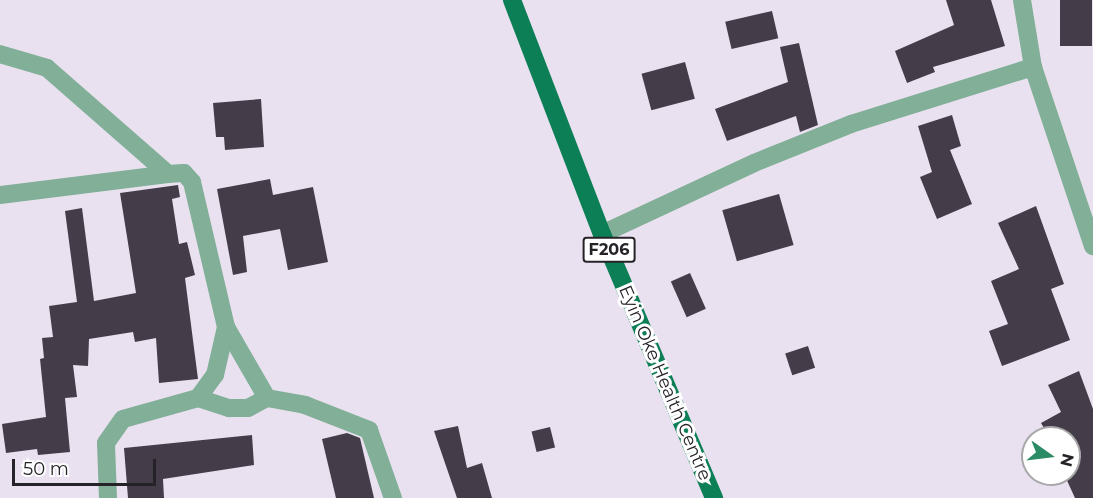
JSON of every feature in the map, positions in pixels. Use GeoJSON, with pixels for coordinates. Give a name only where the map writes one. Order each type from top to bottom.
{"type":"FeatureCollection","features":[{"type":"Feature","properties":{"kind":"main road","name":"Eyin Oke Health Centre"},"geometry":{"type":"LineString","coordinates":[[512,0],[602,234],[714,498]]}},
{"type":"Feature","properties":{"kind":"street"},"geometry":{"type":"LineString","coordinates":[[1022,0],[1034,67],[1092,235]]}},
{"type":"Feature","properties":{"kind":"street"},"geometry":{"type":"LineString","coordinates":[[0,54],[47,68],[168,174]]}},
{"type":"Feature","properties":{"kind":"street"},"geometry":{"type":"LineString","coordinates":[[602,234],[754,163],[851,124],[1034,67]]}},
{"type":"Feature","properties":{"kind":"street"},"geometry":{"type":"LineString","coordinates":[[0,195],[184,173],[192,182],[226,327],[267,398]]}},
{"type":"Feature","properties":{"kind":"street"},"geometry":{"type":"LineString","coordinates":[[198,398],[215,375],[226,327]]}},
{"type":"Feature","properties":{"kind":"street"},"geometry":{"type":"LineString","coordinates":[[108,498],[106,443],[123,418],[198,398],[229,408],[248,408],[267,398],[338,415],[369,430],[393,498]]}},
{"type":"Feature","properties":{"kind":"building"},"geometry":{"type":"Polygon","coordinates":[[[946,0],[991,0],[1005,46],[933,67],[935,72],[907,83],[895,51],[954,25],[946,0]]]}},
{"type":"Feature","properties":{"kind":"building"},"geometry":{"type":"Polygon","coordinates":[[[1060,0],[1092,0],[1092,46],[1060,46],[1060,0]]]}},
{"type":"Feature","properties":{"kind":"building"},"geometry":{"type":"Polygon","coordinates":[[[772,11],[778,38],[732,49],[725,22],[772,11]]]}},
{"type":"Feature","properties":{"kind":"building"},"geometry":{"type":"Polygon","coordinates":[[[799,43],[818,125],[800,132],[796,116],[727,141],[715,109],[788,82],[780,47],[799,43]]]}},
{"type":"Feature","properties":{"kind":"building"},"geometry":{"type":"Polygon","coordinates":[[[685,62],[695,99],[651,110],[642,74],[685,62]]]}},
{"type":"Feature","properties":{"kind":"building"},"geometry":{"type":"Polygon","coordinates":[[[261,99],[264,147],[225,150],[224,137],[216,137],[213,103],[261,99]]]}},
{"type":"Feature","properties":{"kind":"building"},"geometry":{"type":"Polygon","coordinates":[[[952,115],[961,146],[950,150],[972,204],[937,219],[920,177],[932,172],[918,126],[952,115]]]}},
{"type":"Feature","properties":{"kind":"building"},"geometry":{"type":"Polygon","coordinates":[[[270,179],[273,195],[313,187],[328,262],[288,270],[280,229],[243,236],[247,272],[233,275],[217,189],[270,179]]]}},
{"type":"Feature","properties":{"kind":"building"},"geometry":{"type":"Polygon","coordinates":[[[178,185],[180,197],[172,199],[179,244],[187,242],[195,275],[185,278],[198,379],[159,383],[156,338],[135,342],[133,332],[89,339],[88,366],[73,365],[77,397],[65,398],[70,452],[38,455],[37,449],[6,453],[2,424],[46,417],[40,359],[44,358],[42,338],[53,337],[49,306],[77,302],[65,211],[82,208],[94,301],[136,293],[120,193],[178,185]]]}},
{"type":"Feature","properties":{"kind":"building"},"geometry":{"type":"Polygon","coordinates":[[[779,194],[794,245],[737,261],[722,210],[779,194]]]}},
{"type":"Feature","properties":{"kind":"building"},"geometry":{"type":"Polygon","coordinates":[[[1036,206],[1064,284],[1051,289],[1070,340],[1002,366],[989,331],[1008,324],[991,281],[1019,269],[998,223],[1036,206]]]}},
{"type":"Feature","properties":{"kind":"building"},"geometry":{"type":"Polygon","coordinates":[[[690,273],[706,309],[687,317],[671,282],[690,273]]]}},
{"type":"Feature","properties":{"kind":"building"},"geometry":{"type":"Polygon","coordinates":[[[808,346],[815,368],[792,375],[785,353],[808,346]]]}},
{"type":"Feature","properties":{"kind":"building"},"geometry":{"type":"Polygon","coordinates":[[[1079,371],[1093,409],[1093,498],[1075,498],[1070,486],[1081,486],[1081,426],[1043,426],[1041,423],[1061,412],[1048,385],[1079,371]]]}},
{"type":"Feature","properties":{"kind":"building"},"geometry":{"type":"Polygon","coordinates":[[[458,426],[467,468],[482,463],[492,498],[457,498],[434,431],[458,426]]]}},
{"type":"Feature","properties":{"kind":"building"},"geometry":{"type":"Polygon","coordinates":[[[550,427],[555,447],[537,452],[532,432],[550,427]]]}},
{"type":"Feature","properties":{"kind":"building"},"geometry":{"type":"Polygon","coordinates":[[[347,433],[360,438],[374,498],[336,498],[322,439],[347,433]]]}},
{"type":"Feature","properties":{"kind":"building"},"geometry":{"type":"Polygon","coordinates":[[[252,435],[254,465],[163,479],[164,498],[128,498],[124,448],[252,435]]]}}]}
